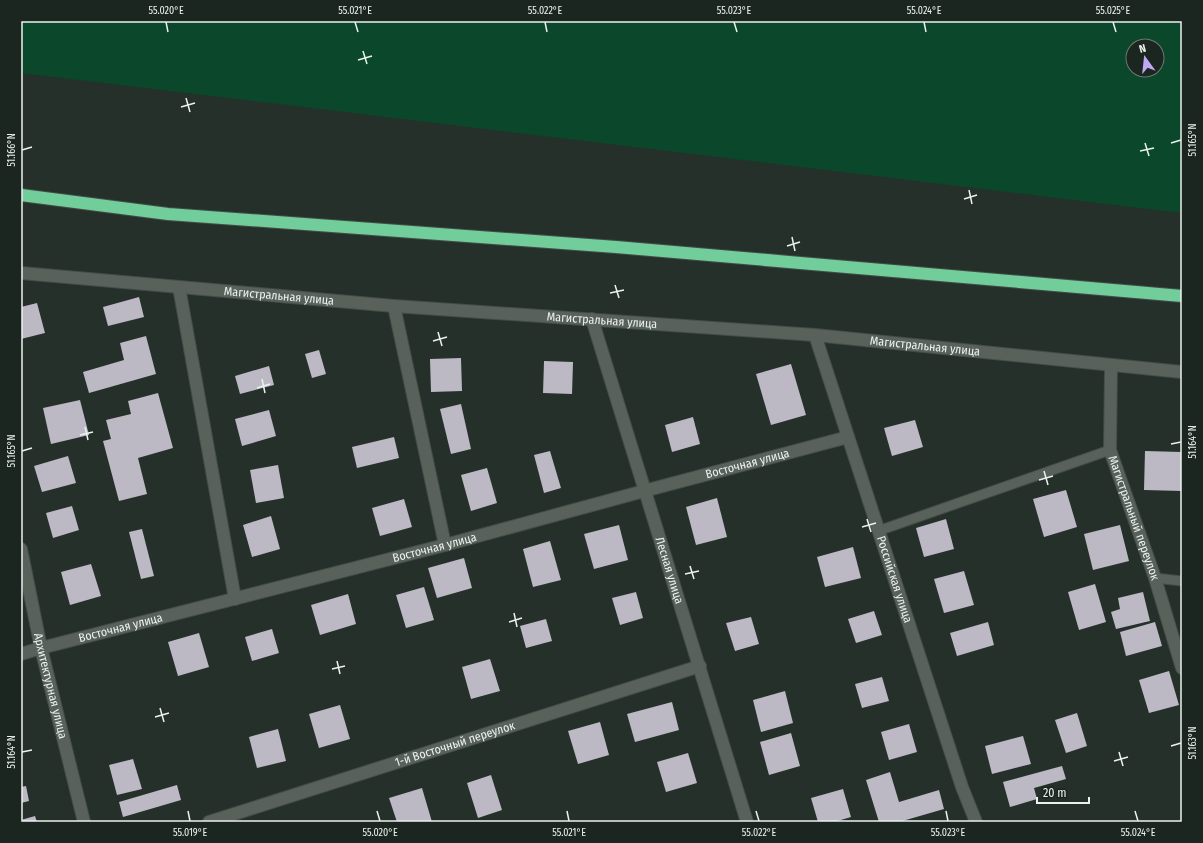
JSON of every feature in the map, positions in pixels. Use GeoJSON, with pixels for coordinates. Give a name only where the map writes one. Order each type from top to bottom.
{"type":"FeatureCollection","features":[{"type":"Feature","properties":{"kind":"highway"},"geometry":{"type":"LineString","coordinates":[[21,195],[168,214],[616,247],[1182,296]]}},
{"type":"Feature","properties":{"kind":"street","name":"Магистральная улица"},"geometry":{"type":"LineString","coordinates":[[21,273],[394,306],[815,335],[1182,372]]}},
{"type":"Feature","properties":{"kind":"street"},"geometry":{"type":"LineString","coordinates":[[179,287],[235,599]]}},
{"type":"Feature","properties":{"kind":"street"},"geometry":{"type":"LineString","coordinates":[[394,306],[445,546]]}},
{"type":"Feature","properties":{"kind":"street","name":"Лесная улица"},"geometry":{"type":"LineString","coordinates":[[592,320],[747,822]]}},
{"type":"Feature","properties":{"kind":"street","name":"Российская улица"},"geometry":{"type":"LineString","coordinates":[[815,335],[962,787],[976,822]]}},
{"type":"Feature","properties":{"kind":"street","name":"Магистральный переулок"},"geometry":{"type":"LineString","coordinates":[[1111,366],[1110,450],[1155,578],[1182,668]]}},
{"type":"Feature","properties":{"kind":"street","name":"Восточная улица"},"geometry":{"type":"LineString","coordinates":[[21,654],[445,546],[848,437]]}},
{"type":"Feature","properties":{"kind":"street","name":"Архитектурная улица"},"geometry":{"type":"LineString","coordinates":[[21,549],[41,648],[84,822]]}},
{"type":"Feature","properties":{"kind":"street","name":"1-й Восточный переулок"},"geometry":{"type":"LineString","coordinates":[[209,822],[700,666]]}},
{"type":"Feature","properties":{"kind":"lane"},"geometry":{"type":"LineString","coordinates":[[878,531],[1110,450]]}},
{"type":"Feature","properties":{"kind":"lane"},"geometry":{"type":"LineString","coordinates":[[1155,578],[1182,581]]}},
{"type":"Feature","properties":{"kind":"green space"},"geometry":{"type":"Polygon","coordinates":[[[21,21],[1182,21],[1182,213],[21,73],[21,21]]]}},
{"type":"Feature","properties":{"kind":"building"},"geometry":{"type":"Polygon","coordinates":[[[139,297],[144,317],[108,326],[103,307],[139,297]]]}},
{"type":"Feature","properties":{"kind":"building"},"geometry":{"type":"Polygon","coordinates":[[[37,303],[45,333],[21,339],[21,307],[37,303]]]}},
{"type":"Feature","properties":{"kind":"building"},"geometry":{"type":"Polygon","coordinates":[[[146,336],[156,374],[89,393],[83,372],[124,360],[120,343],[146,336]]]}},
{"type":"Feature","properties":{"kind":"building"},"geometry":{"type":"Polygon","coordinates":[[[319,350],[326,374],[312,378],[305,354],[319,350]]]}},
{"type":"Feature","properties":{"kind":"building"},"geometry":{"type":"Polygon","coordinates":[[[461,358],[462,391],[431,392],[430,359],[461,358]]]}},
{"type":"Feature","properties":{"kind":"building"},"geometry":{"type":"Polygon","coordinates":[[[544,361],[573,362],[572,394],[543,393],[544,361]]]}},
{"type":"Feature","properties":{"kind":"building"},"geometry":{"type":"Polygon","coordinates":[[[791,364],[806,415],[771,425],[756,374],[791,364]]]}},
{"type":"Feature","properties":{"kind":"building"},"geometry":{"type":"Polygon","coordinates":[[[269,366],[274,385],[240,394],[235,376],[269,366]]]}},
{"type":"Feature","properties":{"kind":"building"},"geometry":{"type":"Polygon","coordinates":[[[158,393],[173,448],[138,458],[147,494],[119,501],[103,441],[111,439],[106,420],[131,414],[128,401],[158,393]]]}},
{"type":"Feature","properties":{"kind":"building"},"geometry":{"type":"Polygon","coordinates":[[[80,400],[89,435],[51,444],[43,408],[80,400]]]}},
{"type":"Feature","properties":{"kind":"building"},"geometry":{"type":"Polygon","coordinates":[[[461,404],[471,449],[451,454],[440,409],[461,404]]]}},
{"type":"Feature","properties":{"kind":"building"},"geometry":{"type":"Polygon","coordinates":[[[269,410],[276,436],[242,446],[235,419],[269,410]]]}},
{"type":"Feature","properties":{"kind":"building"},"geometry":{"type":"Polygon","coordinates":[[[693,417],[700,444],[672,452],[665,425],[693,417]]]}},
{"type":"Feature","properties":{"kind":"building"},"geometry":{"type":"Polygon","coordinates":[[[915,420],[923,447],[892,456],[884,428],[915,420]]]}},
{"type":"Feature","properties":{"kind":"building"},"geometry":{"type":"Polygon","coordinates":[[[394,437],[399,458],[357,468],[352,447],[394,437]]]}},
{"type":"Feature","properties":{"kind":"building"},"geometry":{"type":"Polygon","coordinates":[[[550,451],[561,488],[544,493],[534,455],[550,451]]]}},
{"type":"Feature","properties":{"kind":"building"},"geometry":{"type":"Polygon","coordinates":[[[1145,451],[1182,452],[1182,491],[1144,490],[1145,451]]]}},
{"type":"Feature","properties":{"kind":"building"},"geometry":{"type":"Polygon","coordinates":[[[68,456],[76,483],[42,492],[34,466],[68,456]]]}},
{"type":"Feature","properties":{"kind":"building"},"geometry":{"type":"Polygon","coordinates":[[[278,465],[284,498],[256,503],[250,470],[278,465]]]}},
{"type":"Feature","properties":{"kind":"building"},"geometry":{"type":"Polygon","coordinates":[[[487,468],[497,503],[471,511],[461,475],[487,468]]]}},
{"type":"Feature","properties":{"kind":"building"},"geometry":{"type":"Polygon","coordinates":[[[1066,490],[1077,527],[1044,537],[1033,499],[1066,490]]]}},
{"type":"Feature","properties":{"kind":"building"},"geometry":{"type":"Polygon","coordinates":[[[717,498],[727,537],[696,545],[686,507],[717,498]]]}},
{"type":"Feature","properties":{"kind":"building"},"geometry":{"type":"Polygon","coordinates":[[[404,499],[412,527],[380,536],[372,508],[404,499]]]}},
{"type":"Feature","properties":{"kind":"building"},"geometry":{"type":"Polygon","coordinates":[[[72,506],[79,530],[53,538],[46,513],[72,506]]]}},
{"type":"Feature","properties":{"kind":"building"},"geometry":{"type":"Polygon","coordinates":[[[271,516],[280,549],[252,557],[243,525],[271,516]]]}},
{"type":"Feature","properties":{"kind":"building"},"geometry":{"type":"Polygon","coordinates":[[[946,519],[954,549],[924,557],[916,528],[946,519]]]}},
{"type":"Feature","properties":{"kind":"building"},"geometry":{"type":"Polygon","coordinates":[[[619,525],[628,560],[594,569],[584,534],[619,525]]]}},
{"type":"Feature","properties":{"kind":"building"},"geometry":{"type":"Polygon","coordinates":[[[1120,525],[1129,561],[1093,570],[1084,534],[1120,525]]]}},
{"type":"Feature","properties":{"kind":"building"},"geometry":{"type":"Polygon","coordinates":[[[142,529],[154,576],[141,579],[129,532],[142,529]]]}},
{"type":"Feature","properties":{"kind":"building"},"geometry":{"type":"Polygon","coordinates":[[[550,541],[561,580],[533,587],[523,549],[550,541]]]}},
{"type":"Feature","properties":{"kind":"building"},"geometry":{"type":"Polygon","coordinates":[[[853,547],[861,578],[825,587],[817,557],[853,547]]]}},
{"type":"Feature","properties":{"kind":"building"},"geometry":{"type":"Polygon","coordinates":[[[464,558],[472,588],[437,598],[428,568],[464,558]]]}},
{"type":"Feature","properties":{"kind":"building"},"geometry":{"type":"Polygon","coordinates":[[[91,564],[101,596],[70,605],[61,572],[91,564]]]}},
{"type":"Feature","properties":{"kind":"building"},"geometry":{"type":"Polygon","coordinates":[[[964,571],[974,605],[944,613],[934,579],[964,571]]]}},
{"type":"Feature","properties":{"kind":"building"},"geometry":{"type":"Polygon","coordinates":[[[1095,584],[1106,622],[1079,630],[1068,592],[1095,584]]]}},
{"type":"Feature","properties":{"kind":"building"},"geometry":{"type":"Polygon","coordinates":[[[424,587],[434,620],[406,628],[396,595],[424,587]]]}},
{"type":"Feature","properties":{"kind":"building"},"geometry":{"type":"Polygon","coordinates":[[[636,592],[643,618],[620,625],[612,598],[636,592]]]}},
{"type":"Feature","properties":{"kind":"building"},"geometry":{"type":"Polygon","coordinates":[[[1143,592],[1150,621],[1116,629],[1111,612],[1120,609],[1118,598],[1143,592]]]}},
{"type":"Feature","properties":{"kind":"building"},"geometry":{"type":"Polygon","coordinates":[[[348,594],[356,624],[320,635],[311,605],[348,594]]]}},
{"type":"Feature","properties":{"kind":"building"},"geometry":{"type":"Polygon","coordinates":[[[874,611],[882,635],[856,643],[848,619],[874,611]]]}},
{"type":"Feature","properties":{"kind":"building"},"geometry":{"type":"Polygon","coordinates":[[[751,617],[759,644],[735,651],[726,623],[751,617]]]}},
{"type":"Feature","properties":{"kind":"building"},"geometry":{"type":"Polygon","coordinates":[[[546,619],[552,641],[526,648],[520,626],[546,619]]]}},
{"type":"Feature","properties":{"kind":"building"},"geometry":{"type":"Polygon","coordinates":[[[988,622],[994,645],[957,656],[950,633],[988,622]]]}},
{"type":"Feature","properties":{"kind":"building"},"geometry":{"type":"Polygon","coordinates":[[[1155,622],[1162,646],[1126,656],[1120,632],[1155,622]]]}},
{"type":"Feature","properties":{"kind":"building"},"geometry":{"type":"Polygon","coordinates":[[[272,629],[279,653],[252,661],[245,637],[272,629]]]}},
{"type":"Feature","properties":{"kind":"building"},"geometry":{"type":"Polygon","coordinates":[[[199,633],[209,667],[178,676],[168,642],[199,633]]]}},
{"type":"Feature","properties":{"kind":"building"},"geometry":{"type":"Polygon","coordinates":[[[490,659],[500,691],[471,699],[462,667],[490,659]]]}},
{"type":"Feature","properties":{"kind":"building"},"geometry":{"type":"Polygon","coordinates":[[[1169,671],[1179,705],[1149,713],[1139,680],[1169,671]]]}},
{"type":"Feature","properties":{"kind":"building"},"geometry":{"type":"Polygon","coordinates":[[[882,677],[889,701],[862,708],[855,684],[882,677]]]}},
{"type":"Feature","properties":{"kind":"building"},"geometry":{"type":"Polygon","coordinates":[[[785,691],[793,723],[761,732],[753,700],[785,691]]]}},
{"type":"Feature","properties":{"kind":"building"},"geometry":{"type":"Polygon","coordinates":[[[672,702],[679,730],[635,742],[627,714],[672,702]]]}},
{"type":"Feature","properties":{"kind":"building"},"geometry":{"type":"Polygon","coordinates":[[[340,705],[350,739],[319,748],[309,714],[340,705]]]}},
{"type":"Feature","properties":{"kind":"building"},"geometry":{"type":"Polygon","coordinates":[[[1077,713],[1087,746],[1066,753],[1055,720],[1077,713]]]}},
{"type":"Feature","properties":{"kind":"building"},"geometry":{"type":"Polygon","coordinates":[[[600,722],[609,755],[578,764],[568,731],[600,722]]]}},
{"type":"Feature","properties":{"kind":"building"},"geometry":{"type":"Polygon","coordinates":[[[909,724],[917,752],[889,760],[881,732],[909,724]]]}},
{"type":"Feature","properties":{"kind":"building"},"geometry":{"type":"Polygon","coordinates":[[[278,729],[286,761],[257,768],[249,737],[278,729]]]}},
{"type":"Feature","properties":{"kind":"building"},"geometry":{"type":"Polygon","coordinates":[[[791,733],[800,766],[769,775],[760,742],[791,733]]]}},
{"type":"Feature","properties":{"kind":"building"},"geometry":{"type":"Polygon","coordinates":[[[1023,736],[1031,764],[992,774],[985,746],[1023,736]]]}},
{"type":"Feature","properties":{"kind":"building"},"geometry":{"type":"Polygon","coordinates":[[[688,753],[697,783],[666,792],[657,762],[688,753]]]}},
{"type":"Feature","properties":{"kind":"building"},"geometry":{"type":"Polygon","coordinates":[[[133,759],[142,789],[117,795],[109,765],[133,759]]]}},
{"type":"Feature","properties":{"kind":"building"},"geometry":{"type":"Polygon","coordinates":[[[1062,766],[1066,779],[1034,788],[1037,799],[1010,807],[1003,782],[1062,766]]]}},
{"type":"Feature","properties":{"kind":"building"},"geometry":{"type":"Polygon","coordinates":[[[890,772],[899,802],[939,790],[944,809],[899,822],[879,822],[866,780],[890,772]]]}},
{"type":"Feature","properties":{"kind":"building"},"geometry":{"type":"Polygon","coordinates":[[[491,775],[502,810],[478,818],[467,783],[491,775]]]}},
{"type":"Feature","properties":{"kind":"building"},"geometry":{"type":"Polygon","coordinates":[[[177,785],[181,800],[123,817],[119,802],[177,785]]]}},
{"type":"Feature","properties":{"kind":"building"},"geometry":{"type":"Polygon","coordinates":[[[26,786],[29,801],[21,803],[21,787],[26,786]]]}},
{"type":"Feature","properties":{"kind":"building"},"geometry":{"type":"Polygon","coordinates":[[[422,788],[432,822],[397,822],[389,798],[422,788]]]}},
{"type":"Feature","properties":{"kind":"building"},"geometry":{"type":"Polygon","coordinates":[[[843,789],[851,817],[834,822],[818,822],[811,798],[843,789]]]}},
{"type":"Feature","properties":{"kind":"building"},"geometry":{"type":"Polygon","coordinates":[[[35,816],[37,822],[21,822],[21,820],[35,816]]]}}]}
